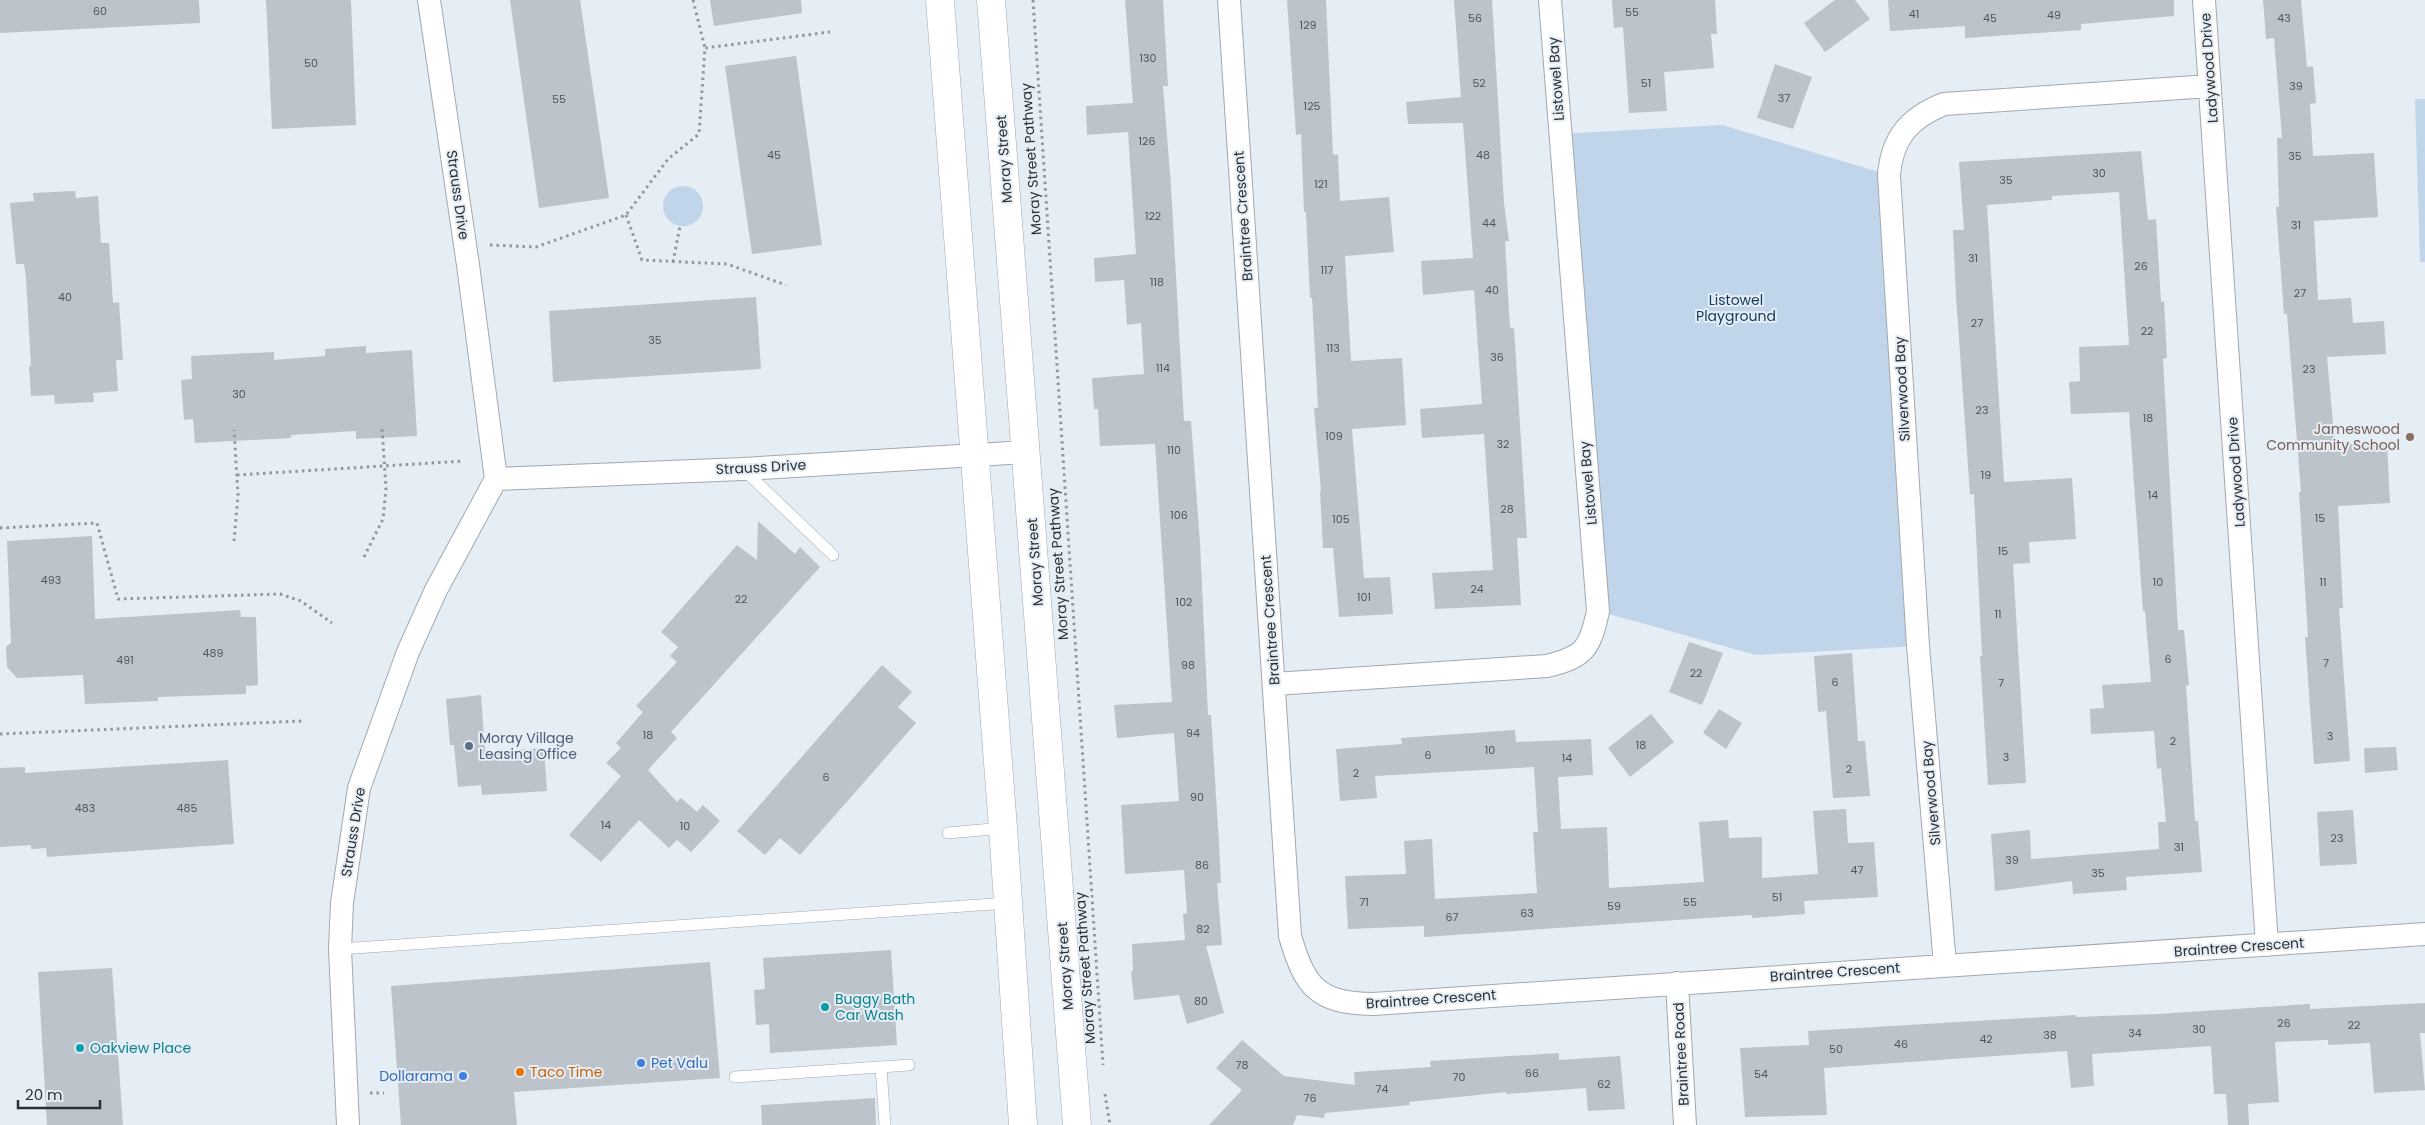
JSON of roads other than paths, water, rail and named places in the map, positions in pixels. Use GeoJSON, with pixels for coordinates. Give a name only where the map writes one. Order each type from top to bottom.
{"type":"FeatureCollection","features":[{"type":"Feature","properties":{"kind":"street","name":"Strauss Drive"},"geometry":{"type":"LineString","coordinates":[[348,1125],[340,949],[342,903],[359,788],[408,652],[436,590],[496,479],[430,0]]}},
{"type":"Feature","properties":{"kind":"street"},"geometry":{"type":"LineString","coordinates":[[940,0],[1003,828],[1023,1125]]}},
{"type":"Feature","properties":{"kind":"street","name":"Moray Street"},"geometry":{"type":"LineString","coordinates":[[991,0],[1077,1125]]}},
{"type":"Feature","properties":{"kind":"street","name":"Braintree Crescent"},"geometry":{"type":"LineString","coordinates":[[1229,0],[1290,936],[1302,971],[1311,985],[1337,1001],[1373,1004],[1676,982],[2425,934]]}},
{"type":"Feature","properties":{"kind":"street","name":"Listowel Bay"},"geometry":{"type":"LineString","coordinates":[[1274,684],[1547,666],[1572,660],[1587,646],[1594,631],[1598,611],[1550,0]]}},
{"type":"Feature","properties":{"kind":"street","name":"Ladywood Drive"},"geometry":{"type":"LineString","coordinates":[[2204,0],[2267,945]]}},
{"type":"Feature","properties":{"kind":"street","name":"Silverwood Bay"},"geometry":{"type":"LineString","coordinates":[[1945,965],[1918,646],[1889,175],[1896,141],[1924,113],[1944,104],[2210,86]]}},
{"type":"Feature","properties":{"kind":"street","name":"Strauss Drive"},"geometry":{"type":"LineString","coordinates":[[496,479],[743,468],[1027,452]]}},
{"type":"Feature","properties":{"kind":"street","name":"Braintree Road"},"geometry":{"type":"LineString","coordinates":[[1676,982],[1685,1125]]}},
{"type":"Feature","properties":{"kind":"lane"},"geometry":{"type":"LineString","coordinates":[[743,468],[833,555]]}},
{"type":"Feature","properties":{"kind":"lane"},"geometry":{"type":"LineString","coordinates":[[948,833],[1003,828]]}},
{"type":"Feature","properties":{"kind":"lane"},"geometry":{"type":"LineString","coordinates":[[340,949],[1008,902]]}},
{"type":"Feature","properties":{"kind":"lane"},"geometry":{"type":"LineString","coordinates":[[735,1078],[910,1065]]}},
{"type":"Feature","properties":{"kind":"lane"},"geometry":{"type":"LineString","coordinates":[[881,1067],[885,1125]]}},
{"type":"Feature","properties":{"kind":"place","name":"Jameswood Community School"},"geometry":{"type":"Point","coordinates":[2410,437]}},
{"type":"Feature","properties":{"kind":"place","name":"Moray Village Leasing Office"},"geometry":{"type":"Point","coordinates":[469,746]}},
{"type":"Feature","properties":{"kind":"place","name":"Buggy Bath Car Wash"},"geometry":{"type":"Point","coordinates":[825,1007]}},
{"type":"Feature","properties":{"kind":"place","name":"Oakview Place"},"geometry":{"type":"Point","coordinates":[80,1048]}},
{"type":"Feature","properties":{"kind":"place","name":"Pet Valu"},"geometry":{"type":"Point","coordinates":[641,1063]}},
{"type":"Feature","properties":{"kind":"place","name":"Taco Time"},"geometry":{"type":"Point","coordinates":[520,1072]}},
{"type":"Feature","properties":{"kind":"place","name":"Dollarama"},"geometry":{"type":"Point","coordinates":[463,1076]}},
{"type":"Feature","properties":{"kind":"park label","name":"Listowel Playground"},"geometry":{"type":"Point","coordinates":[1736,308]}}]}
